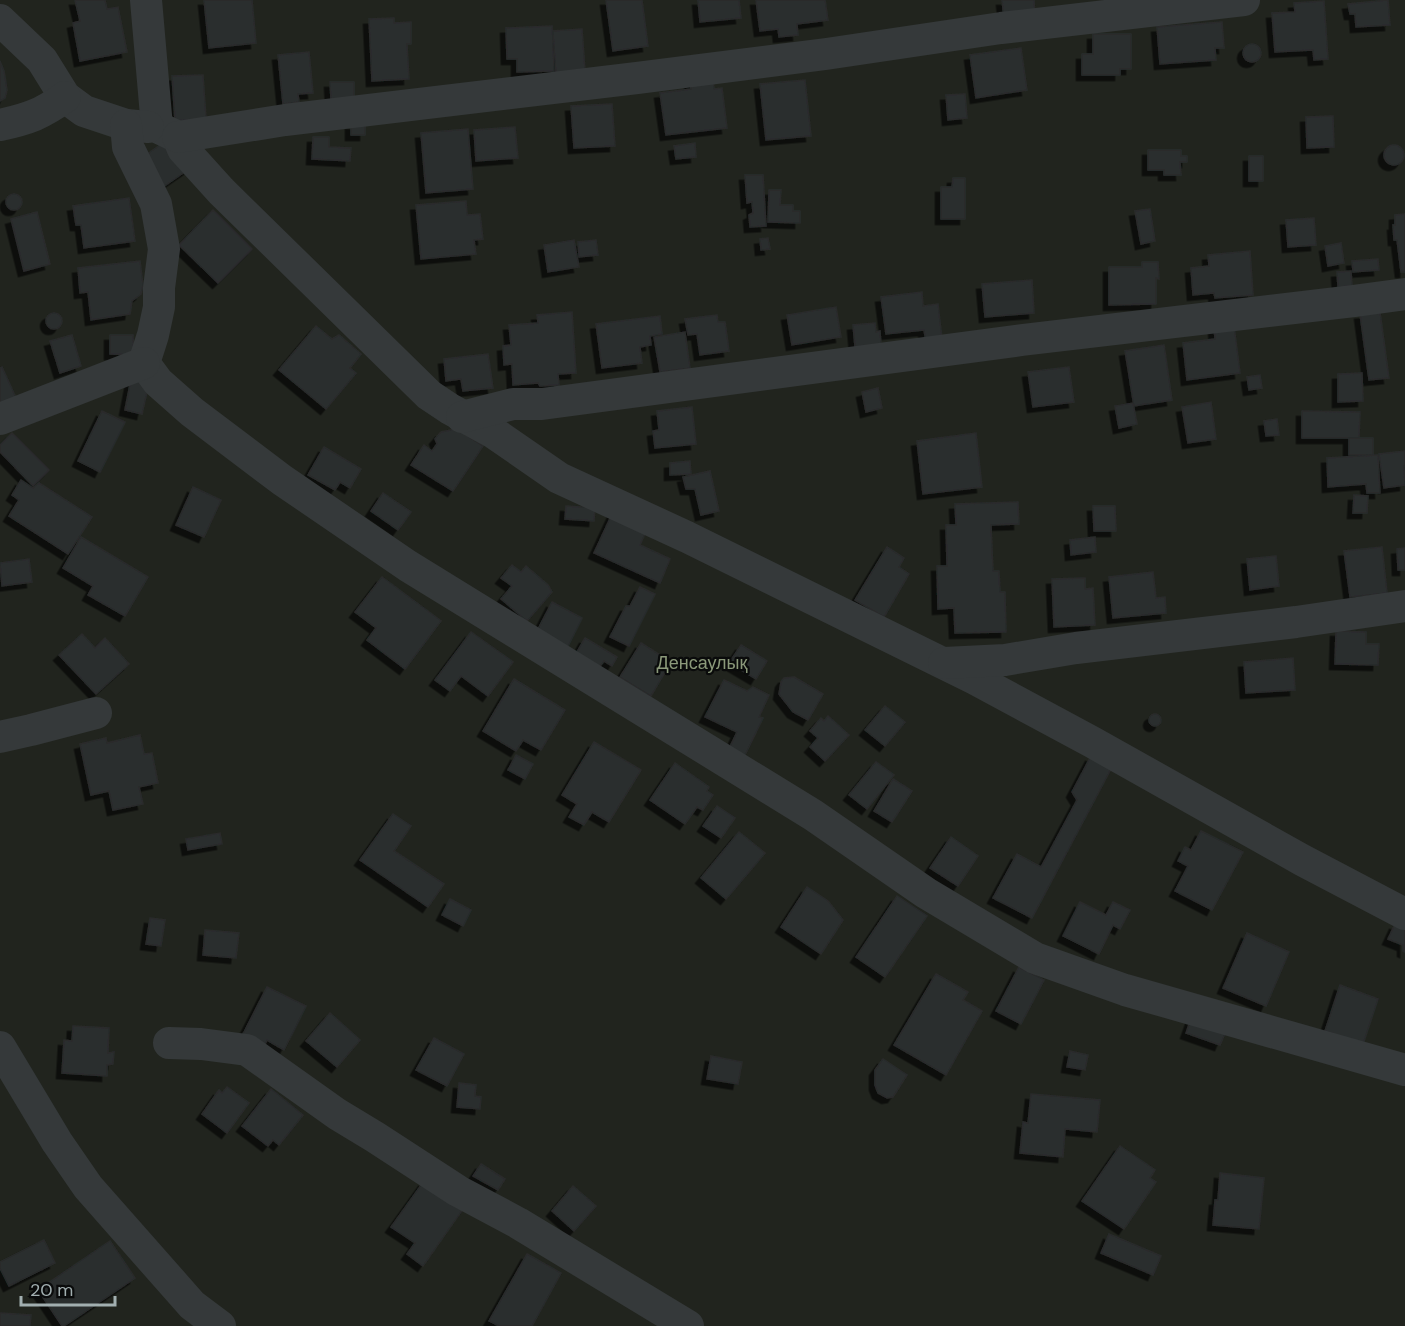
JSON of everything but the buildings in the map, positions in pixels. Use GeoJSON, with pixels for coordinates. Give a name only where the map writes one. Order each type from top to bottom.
{"type":"FeatureCollection","features":[{"type":"Feature","properties":{"kind":"street"},"geometry":{"type":"LineString","coordinates":[[146,0],[167,132],[221,191],[429,395],[462,417],[494,434],[559,478],[760,572],[975,680],[1092,742],[1302,860],[1405,914]]}},
{"type":"Feature","properties":{"kind":"street"},"geometry":{"type":"LineString","coordinates":[[0,20],[42,60],[65,97],[84,111],[126,125],[167,132],[649,76],[826,54],[1001,28],[1244,0]]}},
{"type":"Feature","properties":{"kind":"street"},"geometry":{"type":"LineString","coordinates":[[0,125],[25,120],[49,109],[65,97]]}},
{"type":"Feature","properties":{"kind":"street"},"geometry":{"type":"LineString","coordinates":[[126,125],[128,147],[156,204],[164,249],[159,307],[144,363]]}},
{"type":"Feature","properties":{"kind":"street"},"geometry":{"type":"LineString","coordinates":[[462,417],[513,404],[542,404],[1022,340],[1405,294]]}},
{"type":"Feature","properties":{"kind":"street"},"geometry":{"type":"LineString","coordinates":[[0,419],[144,363]]}},
{"type":"Feature","properties":{"kind":"street"},"geometry":{"type":"LineString","coordinates":[[144,363],[158,381],[192,412],[282,480],[398,560],[813,815],[926,893],[1035,958],[1125,990],[1405,1070]]}},
{"type":"Feature","properties":{"kind":"street"},"geometry":{"type":"LineString","coordinates":[[940,663],[1005,660],[1077,648],[1296,622],[1405,606]]}},
{"type":"Feature","properties":{"kind":"street"},"geometry":{"type":"LineString","coordinates":[[0,737],[96,713]]}},
{"type":"Feature","properties":{"kind":"street"},"geometry":{"type":"LineString","coordinates":[[169,1043],[201,1044],[247,1050],[337,1114],[458,1191],[518,1223],[688,1326]]}},
{"type":"Feature","properties":{"kind":"street"},"geometry":{"type":"LineString","coordinates":[[0,1047],[57,1142],[88,1187],[192,1305],[220,1326]]}},
{"type":"Feature","properties":{"kind":"green space","name":"Денсаулық"},"geometry":{"type":"Polygon","coordinates":[[[0,0],[1405,0],[1405,1326],[0,1326],[0,0]]]}}]}
